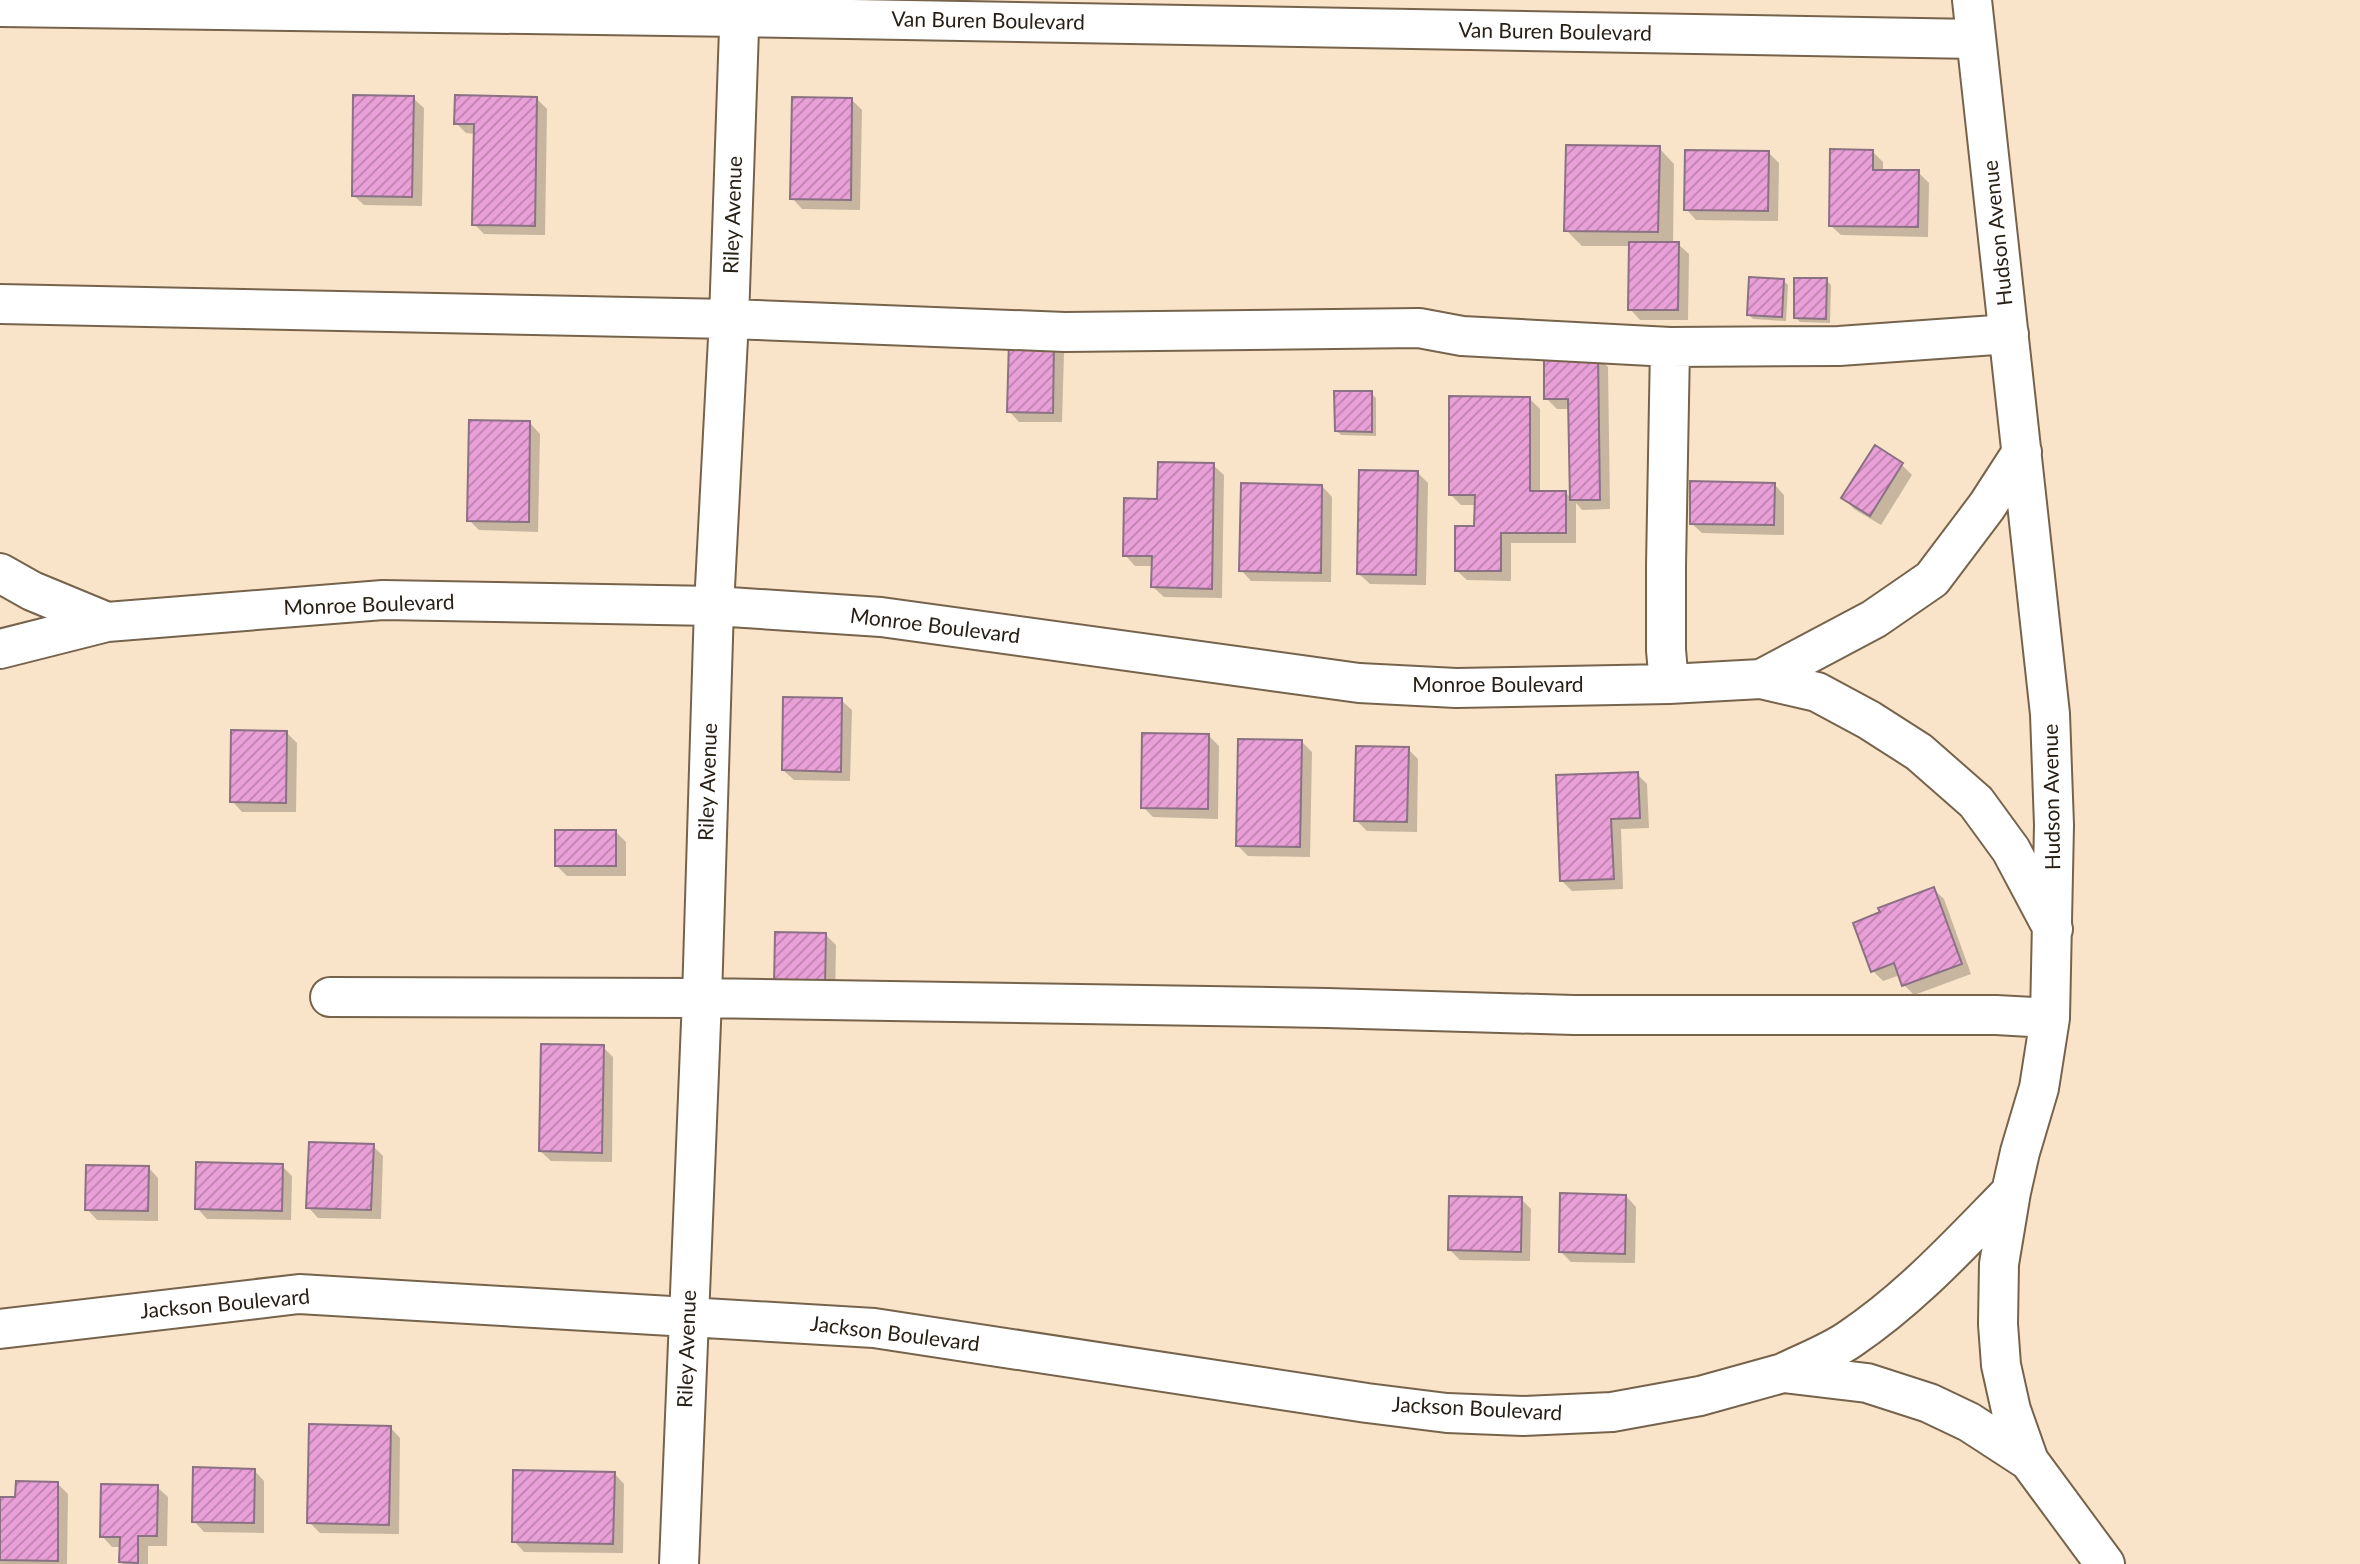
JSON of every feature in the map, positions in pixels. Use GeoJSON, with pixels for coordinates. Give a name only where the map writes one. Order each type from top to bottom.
{"type":"FeatureCollection","features":[{"type":"Feature","properties":{"kind":"street","name":"Hudson Avenue"},"geometry":{"type":"LineString","coordinates":[[1972,0],[2050,714],[2054,825],[2050,1018],[2039,1088],[2020,1152],[1999,1264],[1998,1324],[2001,1365],[2011,1410],[2029,1461],[2105,1564]]}},
{"type":"Feature","properties":{"kind":"street","name":"Van Buren Boulevard"},"geometry":{"type":"LineString","coordinates":[[0,7],[740,8],[1976,39]]}},
{"type":"Feature","properties":{"kind":"street","name":"Riley Avenue"},"geometry":{"type":"LineString","coordinates":[[679,1564],[702,998],[714,606],[729,319],[740,8]]}},
{"type":"Feature","properties":{"kind":"street"},"geometry":{"type":"LineString","coordinates":[[0,304],[729,319],[1065,332],[1419,328],[1462,336],[1670,346],[1839,346],[2009,334]]}},
{"type":"Feature","properties":{"kind":"street"},"geometry":{"type":"LineString","coordinates":[[1668,684],[1666,566],[1670,346]]}},
{"type":"Feature","properties":{"kind":"street","name":"Monroe Boulevard"},"geometry":{"type":"LineString","coordinates":[[1761,679],[1874,618],[1932,579],[1987,506],[2022,452]]}},
{"type":"Feature","properties":{"kind":"street","name":"Monroe Boulevard"},"geometry":{"type":"LineString","coordinates":[[0,573],[32,591],[107,622]]}},
{"type":"Feature","properties":{"kind":"street","name":"Monroe Boulevard"},"geometry":{"type":"LineString","coordinates":[[0,649],[107,622],[383,600],[714,606],[881,617],[1359,683],[1456,688],[1668,684],[1761,679],[1817,692],[1869,720],[1919,752],[1976,802],[2011,850],[2053,929]]}},
{"type":"Feature","properties":{"kind":"street"},"geometry":{"type":"LineString","coordinates":[[330,997],[702,998],[1327,1008],[1574,1015],[1996,1015],[2050,1018]]}},
{"type":"Feature","properties":{"kind":"street","name":"Jackson Boulevard"},"geometry":{"type":"LineString","coordinates":[[0,1329],[299,1294],[874,1328],[1447,1413],[1523,1416],[1612,1412],[1700,1396],[1783,1373],[1847,1341],[1928,1278],[2011,1192]]}},
{"type":"Feature","properties":{"kind":"street","name":"Jackson Boulevard"},"geometry":{"type":"LineString","coordinates":[[1783,1373],[1867,1383],[1929,1403],[1969,1422],[2029,1461]]}},
{"type":"Feature","properties":{"kind":"building"},"geometry":{"type":"Polygon","coordinates":[[[353,95],[414,96],[412,197],[352,196],[353,95]]]}},
{"type":"Feature","properties":{"kind":"building"},"geometry":{"type":"Polygon","coordinates":[[[455,95],[537,97],[535,226],[472,225],[474,124],[454,124],[455,95]]]}},
{"type":"Feature","properties":{"kind":"building"},"geometry":{"type":"Polygon","coordinates":[[[792,97],[852,98],[851,200],[790,199],[792,97]]]}},
{"type":"Feature","properties":{"kind":"building"},"geometry":{"type":"Polygon","coordinates":[[[1566,145],[1660,146],[1658,232],[1564,231],[1566,145]]]}},
{"type":"Feature","properties":{"kind":"building"},"geometry":{"type":"Polygon","coordinates":[[[1830,149],[1873,150],[1873,170],[1919,170],[1918,227],[1829,226],[1830,149]]]}},
{"type":"Feature","properties":{"kind":"building"},"geometry":{"type":"Polygon","coordinates":[[[1685,150],[1769,151],[1768,211],[1684,210],[1685,150]]]}},
{"type":"Feature","properties":{"kind":"building"},"geometry":{"type":"Polygon","coordinates":[[[1629,242],[1679,242],[1678,310],[1628,310],[1629,242]]]}},
{"type":"Feature","properties":{"kind":"building"},"geometry":{"type":"Polygon","coordinates":[[[1749,277],[1784,279],[1782,317],[1747,315],[1749,277]]]}},
{"type":"Feature","properties":{"kind":"building"},"geometry":{"type":"Polygon","coordinates":[[[1794,278],[1827,278],[1826,319],[1794,318],[1794,278]]]}},
{"type":"Feature","properties":{"kind":"building"},"geometry":{"type":"Polygon","coordinates":[[[1009,340],[1054,341],[1053,413],[1007,412],[1009,340]]]}},
{"type":"Feature","properties":{"kind":"building"},"geometry":{"type":"Polygon","coordinates":[[[1598,355],[1600,500],[1570,500],[1568,399],[1544,399],[1544,356],[1598,355]]]}},
{"type":"Feature","properties":{"kind":"building"},"geometry":{"type":"Polygon","coordinates":[[[1334,391],[1372,391],[1372,432],[1335,431],[1334,391]]]}},
{"type":"Feature","properties":{"kind":"building"},"geometry":{"type":"Polygon","coordinates":[[[1449,396],[1530,397],[1530,491],[1566,491],[1566,533],[1501,533],[1501,571],[1455,571],[1455,526],[1474,526],[1475,495],[1449,495],[1449,396]]]}},
{"type":"Feature","properties":{"kind":"building"},"geometry":{"type":"Polygon","coordinates":[[[469,420],[530,421],[529,522],[467,521],[469,420]]]}},
{"type":"Feature","properties":{"kind":"building"},"geometry":{"type":"Polygon","coordinates":[[[1875,445],[1903,463],[1870,516],[1841,498],[1875,445]]]}},
{"type":"Feature","properties":{"kind":"building"},"geometry":{"type":"Polygon","coordinates":[[[1158,462],[1214,463],[1212,589],[1151,587],[1152,556],[1123,556],[1124,498],[1157,499],[1158,462]]]}},
{"type":"Feature","properties":{"kind":"building"},"geometry":{"type":"Polygon","coordinates":[[[1359,470],[1418,471],[1416,575],[1357,574],[1359,470]]]}},
{"type":"Feature","properties":{"kind":"building"},"geometry":{"type":"Polygon","coordinates":[[[1690,481],[1775,483],[1774,525],[1690,524],[1690,481]]]}},
{"type":"Feature","properties":{"kind":"building"},"geometry":{"type":"Polygon","coordinates":[[[1241,483],[1322,485],[1321,573],[1239,571],[1241,483]]]}},
{"type":"Feature","properties":{"kind":"building"},"geometry":{"type":"Polygon","coordinates":[[[783,697],[842,698],[841,772],[782,770],[783,697]]]}},
{"type":"Feature","properties":{"kind":"building"},"geometry":{"type":"Polygon","coordinates":[[[231,730],[287,731],[286,803],[230,802],[231,730]]]}},
{"type":"Feature","properties":{"kind":"building"},"geometry":{"type":"Polygon","coordinates":[[[1142,733],[1209,734],[1208,809],[1141,808],[1142,733]]]}},
{"type":"Feature","properties":{"kind":"building"},"geometry":{"type":"Polygon","coordinates":[[[1238,739],[1302,740],[1300,847],[1236,846],[1238,739]]]}},
{"type":"Feature","properties":{"kind":"building"},"geometry":{"type":"Polygon","coordinates":[[[1356,746],[1409,747],[1407,822],[1354,821],[1356,746]]]}},
{"type":"Feature","properties":{"kind":"building"},"geometry":{"type":"Polygon","coordinates":[[[1638,772],[1640,818],[1611,819],[1614,879],[1560,881],[1556,775],[1638,772]]]}},
{"type":"Feature","properties":{"kind":"building"},"geometry":{"type":"Polygon","coordinates":[[[555,830],[616,830],[616,866],[555,866],[555,830]]]}},
{"type":"Feature","properties":{"kind":"building"},"geometry":{"type":"Polygon","coordinates":[[[1934,887],[1962,964],[1902,986],[1894,963],[1871,972],[1853,923],[1880,912],[1878,908],[1934,887]]]}},
{"type":"Feature","properties":{"kind":"building"},"geometry":{"type":"Polygon","coordinates":[[[775,932],[826,933],[825,986],[774,985],[775,932]]]}},
{"type":"Feature","properties":{"kind":"building"},"geometry":{"type":"Polygon","coordinates":[[[541,1044],[604,1045],[602,1153],[539,1151],[541,1044]]]}},
{"type":"Feature","properties":{"kind":"building"},"geometry":{"type":"Polygon","coordinates":[[[309,1142],[374,1144],[371,1210],[306,1208],[309,1142]]]}},
{"type":"Feature","properties":{"kind":"building"},"geometry":{"type":"Polygon","coordinates":[[[196,1162],[283,1164],[282,1211],[195,1209],[196,1162]]]}},
{"type":"Feature","properties":{"kind":"building"},"geometry":{"type":"Polygon","coordinates":[[[86,1165],[149,1166],[148,1211],[85,1210],[86,1165]]]}},
{"type":"Feature","properties":{"kind":"building"},"geometry":{"type":"Polygon","coordinates":[[[1560,1193],[1626,1195],[1625,1254],[1559,1252],[1560,1193]]]}},
{"type":"Feature","properties":{"kind":"building"},"geometry":{"type":"Polygon","coordinates":[[[1449,1196],[1522,1197],[1521,1252],[1448,1250],[1449,1196]]]}},
{"type":"Feature","properties":{"kind":"building"},"geometry":{"type":"Polygon","coordinates":[[[309,1424],[391,1426],[389,1525],[307,1523],[309,1424]]]}},
{"type":"Feature","properties":{"kind":"building"},"geometry":{"type":"Polygon","coordinates":[[[193,1467],[255,1469],[254,1523],[192,1522],[193,1467]]]}},
{"type":"Feature","properties":{"kind":"building"},"geometry":{"type":"Polygon","coordinates":[[[513,1470],[615,1472],[613,1544],[512,1542],[513,1470]]]}},
{"type":"Feature","properties":{"kind":"building"},"geometry":{"type":"Polygon","coordinates":[[[16,1481],[58,1482],[58,1561],[0,1560],[0,1497],[15,1497],[16,1481]]]}},
{"type":"Feature","properties":{"kind":"building"},"geometry":{"type":"Polygon","coordinates":[[[101,1484],[158,1485],[157,1536],[138,1536],[138,1563],[119,1562],[120,1537],[100,1537],[101,1484]]]}}]}
